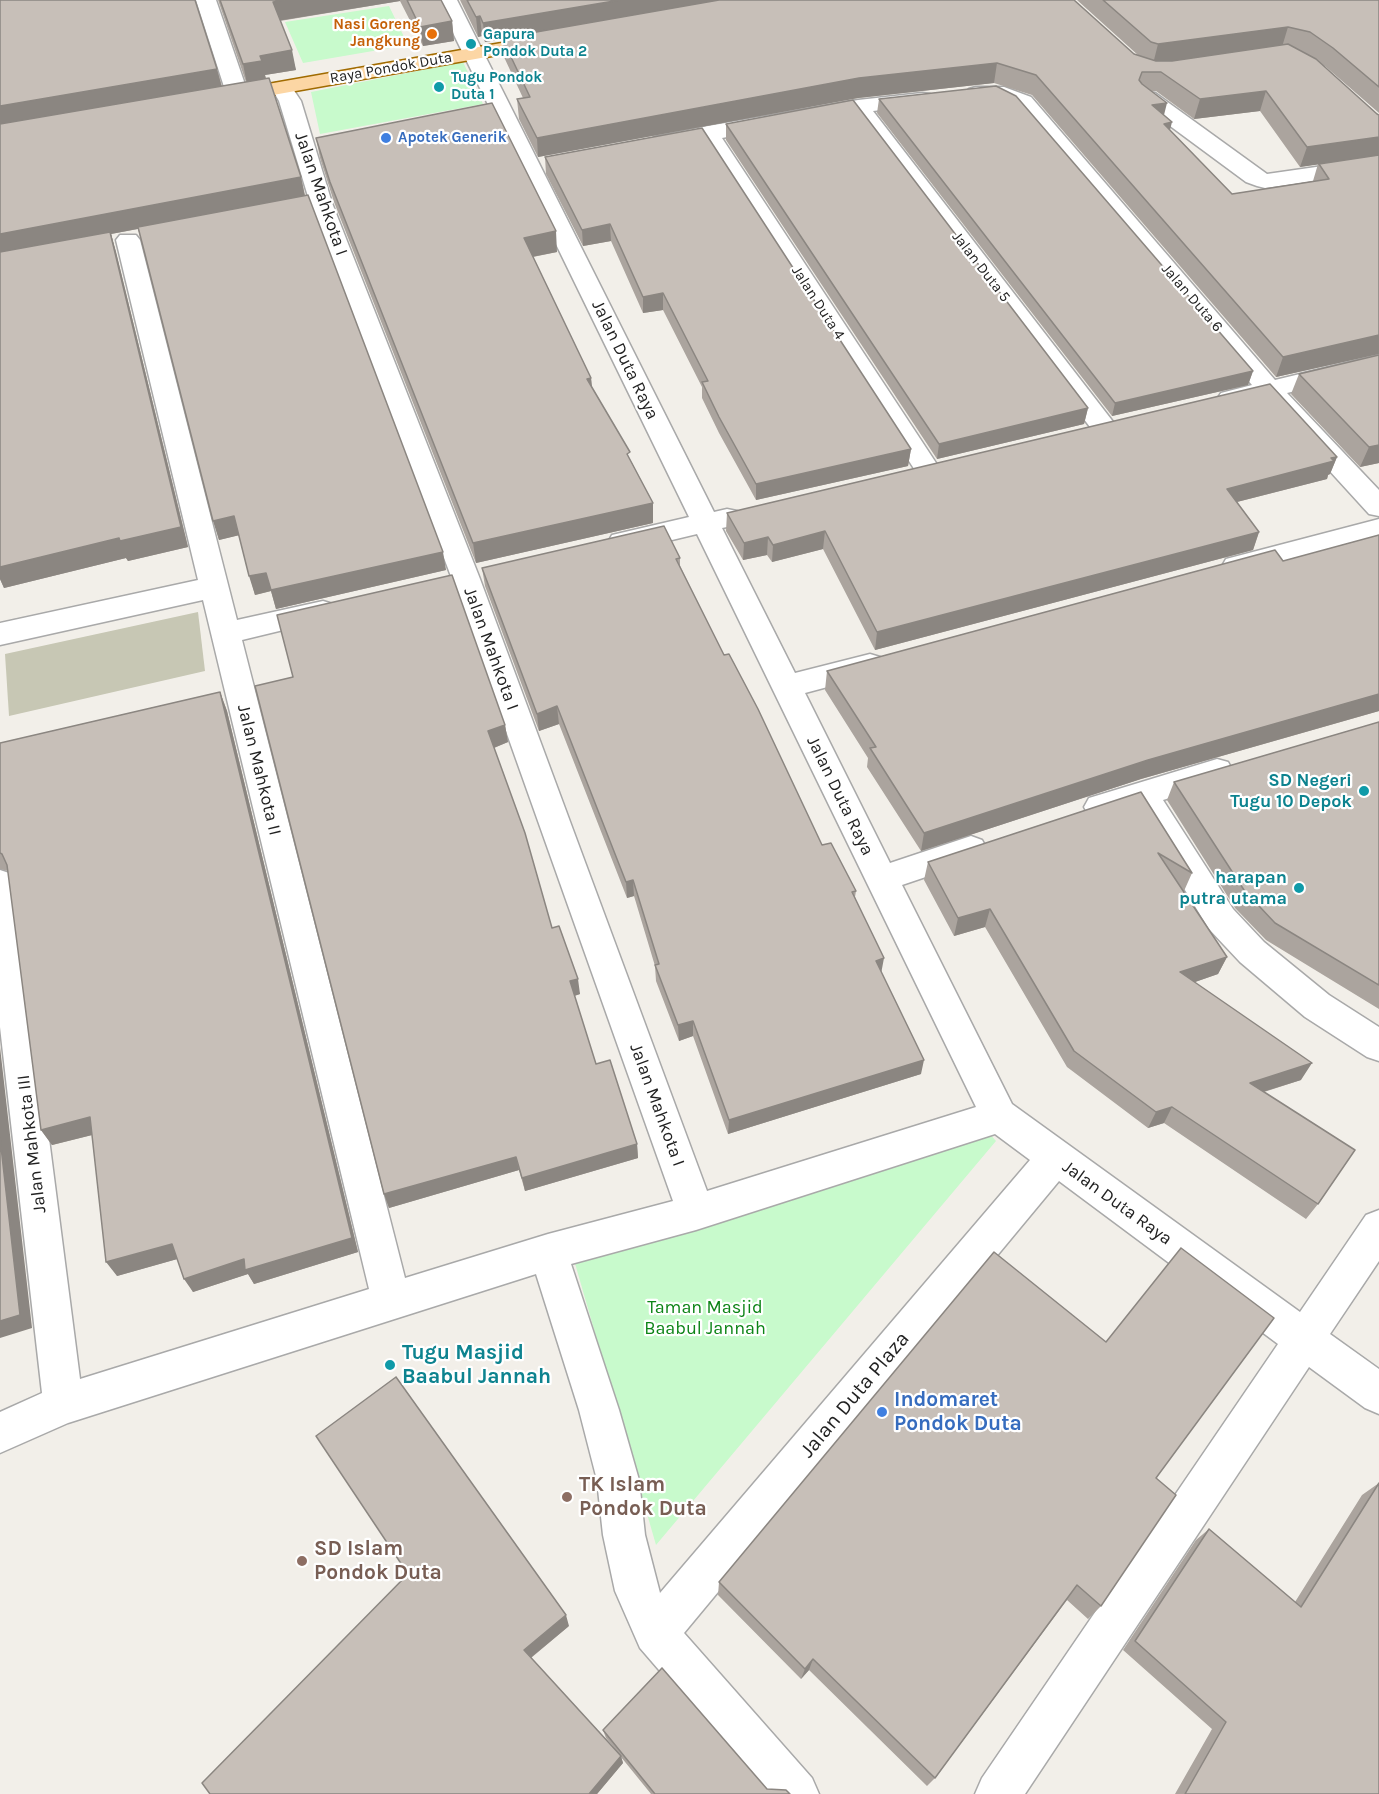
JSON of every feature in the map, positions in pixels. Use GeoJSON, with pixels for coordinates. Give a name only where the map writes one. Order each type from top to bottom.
{"type":"FeatureCollection","features":[{"type":"Feature","properties":{"kind":"main road","name":"Raya Pondok Duta"},"geometry":{"type":"LineString","coordinates":[[204,102],[564,38]]}},
{"type":"Feature","properties":{"kind":"street"},"geometry":{"type":"LineString","coordinates":[[206,0],[238,96]]}},
{"type":"Feature","properties":{"kind":"street","name":"Jalan Duta Raya"},"geometry":{"type":"LineString","coordinates":[[447,0],[472,54],[490,113],[540,166],[705,523],[999,1116],[1379,1394]]}},
{"type":"Feature","properties":{"kind":"street","name":"Jalan Mahkota I"},"geometry":{"type":"LineString","coordinates":[[282,87],[317,148],[310,205],[466,579],[696,1212]]}},
{"type":"Feature","properties":{"kind":"street","name":"Jalan Duta 6"},"geometry":{"type":"LineString","coordinates":[[960,95],[1004,93],[1023,102],[1270,390],[1379,507]]}},
{"type":"Feature","properties":{"kind":"street"},"geometry":{"type":"LineString","coordinates":[[638,147],[858,106],[937,97]]}},
{"type":"Feature","properties":{"kind":"street"},"geometry":{"type":"LineString","coordinates":[[1147,98],[1254,177],[1265,181],[1379,165]]}},
{"type":"Feature","properties":{"kind":"street","name":"Jalan Duta 5"},"geometry":{"type":"LineString","coordinates":[[858,106],[1105,429]]}},
{"type":"Feature","properties":{"kind":"street","name":"Jalan Duta 4"},"geometry":{"type":"LineString","coordinates":[[708,133],[929,472]]}},
{"type":"Feature","properties":{"kind":"street","name":"Jalan Mahkota II"},"geometry":{"type":"LineString","coordinates":[[128,240],[226,633],[228,694],[391,1300]]}},
{"type":"Feature","properties":{"kind":"street"},"geometry":{"type":"LineString","coordinates":[[1204,405],[1379,363]]}},
{"type":"Feature","properties":{"kind":"street"},"geometry":{"type":"LineString","coordinates":[[592,549],[751,512]]}},
{"type":"Feature","properties":{"kind":"street"},"geometry":{"type":"LineString","coordinates":[[1205,574],[1379,528]]}},
{"type":"Feature","properties":{"kind":"street"},"geometry":{"type":"LineString","coordinates":[[0,634],[214,587]]}},
{"type":"Feature","properties":{"kind":"street"},"geometry":{"type":"LineString","coordinates":[[226,633],[352,605]]}},
{"type":"Feature","properties":{"kind":"street"},"geometry":{"type":"LineString","coordinates":[[786,687],[892,658]]}},
{"type":"Feature","properties":{"kind":"street"},"geometry":{"type":"LineString","coordinates":[[1076,815],[1248,762]]}},
{"type":"Feature","properties":{"kind":"street"},"geometry":{"type":"LineString","coordinates":[[1142,793],[1221,919],[1252,952],[1317,1006],[1379,1046]]}},
{"type":"Feature","properties":{"kind":"street"},"geometry":{"type":"LineString","coordinates":[[881,879],[1000,840]]}},
{"type":"Feature","properties":{"kind":"street","name":"Jalan Mahkota III"},"geometry":{"type":"LineString","coordinates":[[0,883],[63,1404]]}},
{"type":"Feature","properties":{"kind":"street"},"geometry":{"type":"LineString","coordinates":[[0,1433],[63,1404],[548,1251],[696,1212],[999,1116]]}},
{"type":"Feature","properties":{"kind":"street","name":"Jalan Duta Plaza"},"geometry":{"type":"LineString","coordinates":[[655,1633],[1055,1158]]}},
{"type":"Feature","properties":{"kind":"street"},"geometry":{"type":"LineString","coordinates":[[998,1794],[1379,1228]]}},
{"type":"Feature","properties":{"kind":"street"},"geometry":{"type":"LineString","coordinates":[[548,1251],[599,1410],[618,1479],[624,1535],[637,1591],[655,1633],[796,1794]]}},
{"type":"Feature","properties":{"kind":"shaded area"},"geometry":{"type":"Polygon","coordinates":[[[198,612],[205,671],[9,716],[5,654],[198,612]]]}},
{"type":"Feature","properties":{"kind":"green space"},"geometry":{"type":"Polygon","coordinates":[[[389,6],[408,45],[303,63],[285,22],[389,6]]]}},
{"type":"Feature","properties":{"kind":"green space"},"geometry":{"type":"Polygon","coordinates":[[[463,62],[483,104],[320,134],[311,92],[463,62]]]}},
{"type":"Feature","properties":{"kind":"green space","name":"Taman Masjid Baabul Jannah"},"geometry":{"type":"Polygon","coordinates":[[[979,1122],[996,1141],[656,1545],[570,1246],[979,1122]]]}},
{"type":"Feature","properties":{"kind":"building"},"geometry":{"type":"Polygon","coordinates":[[[0,0],[195,0],[217,69],[0,106],[0,0]]]}},
{"type":"Feature","properties":{"kind":"building"},"geometry":{"type":"Polygon","coordinates":[[[220,0],[285,0],[273,2],[292,50],[260,56],[262,61],[243,64],[220,0]]]}},
{"type":"Feature","properties":{"kind":"building"},"geometry":{"type":"Polygon","coordinates":[[[407,0],[441,0],[452,21],[420,27],[407,0]]]}},
{"type":"Feature","properties":{"kind":"building"},"geometry":{"type":"Polygon","coordinates":[[[467,0],[620,0],[483,23],[480,16],[476,17],[467,0]]]}},
{"type":"Feature","properties":{"kind":"building"},"geometry":{"type":"Polygon","coordinates":[[[719,0],[1074,0],[1134,54],[1156,61],[1172,61],[1288,44],[1316,59],[1379,115],[1379,137],[1307,147],[1266,91],[1200,99],[1161,72],[1142,72],[1139,80],[1167,103],[1152,105],[1172,122],[1164,124],[1232,194],[1329,179],[1319,164],[1379,155],[1379,335],[1283,357],[1036,75],[997,63],[859,78],[537,138],[517,99],[530,97],[502,38],[719,0]]]}},
{"type":"Feature","properties":{"kind":"building"},"geometry":{"type":"Polygon","coordinates":[[[1103,0],[1379,0],[1379,87],[1333,48],[1310,32],[1288,27],[1158,44],[1151,42],[1103,0]]]}},
{"type":"Feature","properties":{"kind":"building"},"geometry":{"type":"Polygon","coordinates":[[[269,78],[301,177],[0,234],[0,124],[269,78]]]}},
{"type":"Feature","properties":{"kind":"building"},"geometry":{"type":"Polygon","coordinates":[[[996,86],[1016,96],[1253,371],[1115,403],[879,99],[996,86]]]}},
{"type":"Feature","properties":{"kind":"building"},"geometry":{"type":"Polygon","coordinates":[[[853,100],[1088,408],[939,444],[726,124],[853,100]]]}},
{"type":"Feature","properties":{"kind":"building"},"geometry":{"type":"Polygon","coordinates":[[[492,103],[556,231],[524,238],[591,378],[587,379],[630,452],[627,454],[653,503],[473,543],[330,182],[316,138],[492,103]]]}},
{"type":"Feature","properties":{"kind":"building"},"geometry":{"type":"Polygon","coordinates":[[[702,128],[911,449],[756,484],[719,417],[702,382],[708,381],[663,293],[643,297],[610,224],[582,230],[545,157],[702,128]]]}},
{"type":"Feature","properties":{"kind":"building"},"geometry":{"type":"Polygon","coordinates":[[[308,195],[443,552],[271,590],[266,573],[249,576],[234,516],[213,521],[138,227],[308,195]]]}},
{"type":"Feature","properties":{"kind":"building"},"geometry":{"type":"Polygon","coordinates":[[[110,232],[181,527],[120,541],[119,538],[0,567],[0,252],[110,232]]]}},
{"type":"Feature","properties":{"kind":"building"},"geometry":{"type":"Polygon","coordinates":[[[1379,355],[1379,445],[1369,447],[1299,374],[1379,355]]]}},
{"type":"Feature","properties":{"kind":"building"},"geometry":{"type":"Polygon","coordinates":[[[1270,384],[1337,457],[1331,458],[1334,461],[1227,489],[1259,532],[877,632],[825,531],[773,545],[768,537],[744,543],[727,513],[1270,384]]]}},
{"type":"Feature","properties":{"kind":"building"},"geometry":{"type":"Polygon","coordinates":[[[664,526],[680,558],[676,559],[724,655],[729,654],[758,709],[822,845],[831,843],[856,891],[852,892],[884,958],[876,961],[924,1060],[729,1120],[693,1021],[678,1025],[655,965],[659,964],[633,880],[626,882],[557,706],[537,714],[482,568],[664,526]]]}},
{"type":"Feature","properties":{"kind":"building"},"geometry":{"type":"Polygon","coordinates":[[[1379,535],[1379,694],[1148,760],[924,833],[870,748],[876,747],[827,671],[1275,550],[1283,561],[1379,535]]]}},
{"type":"Feature","properties":{"kind":"building"},"geometry":{"type":"Polygon","coordinates":[[[452,575],[505,725],[488,731],[525,833],[552,928],[559,926],[578,979],[570,981],[596,1064],[610,1060],[637,1144],[522,1178],[516,1157],[384,1194],[255,686],[293,677],[277,615],[452,575]]]}},
{"type":"Feature","properties":{"kind":"building"},"geometry":{"type":"Polygon","coordinates":[[[220,692],[352,1238],[245,1270],[244,1259],[184,1279],[172,1244],[106,1262],[90,1117],[41,1130],[7,865],[0,853],[0,743],[220,692]]]}},
{"type":"Feature","properties":{"kind":"building","name":"harapan putra utama"},"geometry":{"type":"Polygon","coordinates":[[[1379,722],[1379,985],[1275,923],[1244,890],[1174,782],[1379,722]]]}},
{"type":"Feature","properties":{"kind":"building"},"geometry":{"type":"Polygon","coordinates":[[[1141,792],[1192,873],[1158,853],[1227,957],[1180,972],[1312,1063],[1250,1083],[1355,1150],[1318,1204],[1172,1107],[1156,1112],[1074,1051],[990,909],[958,918],[928,862],[1141,792]]]}},
{"type":"Feature","properties":{"kind":"building"},"geometry":{"type":"Polygon","coordinates":[[[0,1138],[20,1315],[0,1321],[0,1138]]]}},
{"type":"Feature","properties":{"kind":"building"},"geometry":{"type":"Polygon","coordinates":[[[1181,1248],[1274,1318],[1156,1478],[1176,1495],[1101,1606],[1077,1585],[935,1778],[813,1659],[805,1669],[719,1582],[994,1252],[1106,1342],[1181,1248]]]}},
{"type":"Feature","properties":{"kind":"building"},"geometry":{"type":"Polygon","coordinates":[[[396,1377],[566,1615],[524,1650],[621,1756],[589,1794],[210,1794],[202,1783],[408,1574],[316,1436],[396,1377]]]}},
{"type":"Feature","properties":{"kind":"building"},"geometry":{"type":"Polygon","coordinates":[[[1379,1483],[1379,1794],[1185,1794],[1226,1722],[1135,1641],[1209,1529],[1301,1607],[1379,1483]]]}},
{"type":"Feature","properties":{"kind":"building"},"geometry":{"type":"Polygon","coordinates":[[[662,1668],[767,1789],[786,1790],[790,1794],[655,1794],[603,1730],[662,1668]]]}},
{"type":"Feature","properties":{"kind":"place","name":"Nasi Goreng Jangkung"},"geometry":{"type":"Point","coordinates":[432,34]}},
{"type":"Feature","properties":{"kind":"place","name":"Gapura Pondok Duta 2"},"geometry":{"type":"Point","coordinates":[471,44]}},
{"type":"Feature","properties":{"kind":"place","name":"Tugu Pondok Duta 1"},"geometry":{"type":"Point","coordinates":[439,87]}},
{"type":"Feature","properties":{"kind":"place","name":"Apotek Generik"},"geometry":{"type":"Point","coordinates":[386,138]}},
{"type":"Feature","properties":{"kind":"place","name":"SD Negeri Tugu 10 Depok"},"geometry":{"type":"Point","coordinates":[1364,791]}},
{"type":"Feature","properties":{"kind":"place","name":"harapan putra utama"},"geometry":{"type":"Point","coordinates":[1299,888]}},
{"type":"Feature","properties":{"kind":"place","name":"Tugu Masjid Baabul Jannah"},"geometry":{"type":"Point","coordinates":[390,1365]}},
{"type":"Feature","properties":{"kind":"place","name":"Indomaret Pondok Duta"},"geometry":{"type":"Point","coordinates":[882,1412]}},
{"type":"Feature","properties":{"kind":"place","name":"TK Islam Pondok Duta"},"geometry":{"type":"Point","coordinates":[567,1497]}},
{"type":"Feature","properties":{"kind":"place","name":"SD Islam Pondok Duta"},"geometry":{"type":"Point","coordinates":[302,1561]}}]}
